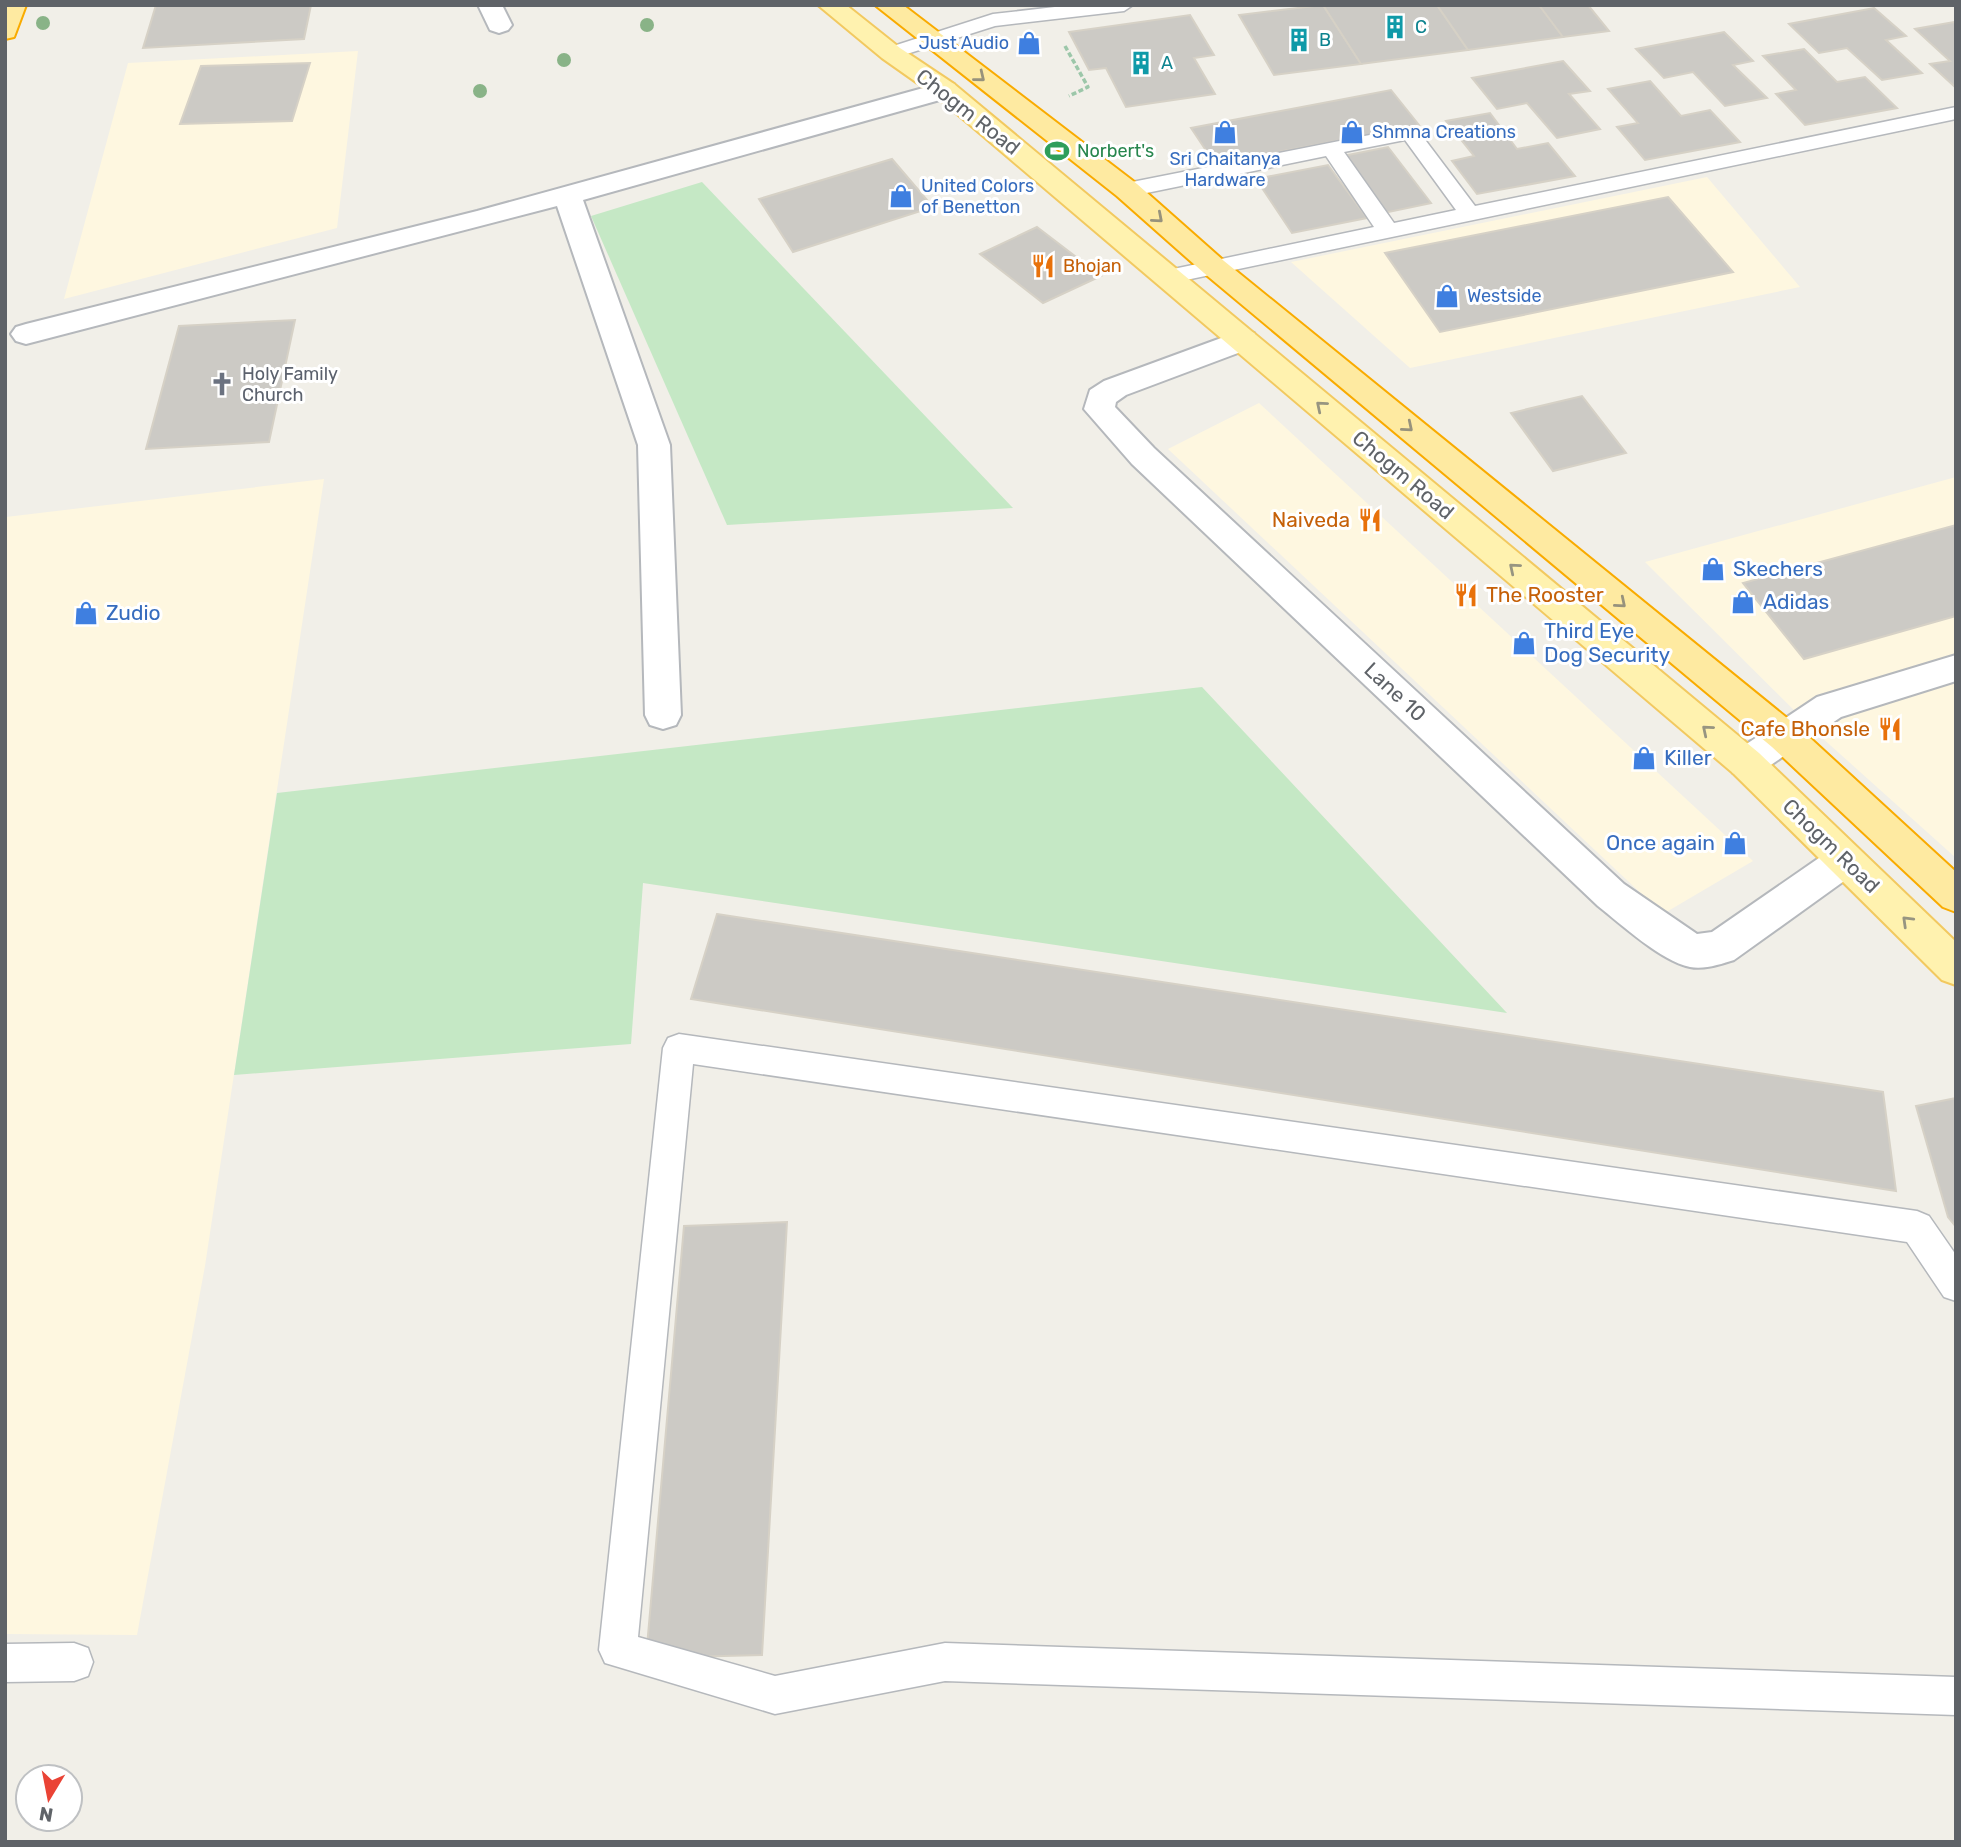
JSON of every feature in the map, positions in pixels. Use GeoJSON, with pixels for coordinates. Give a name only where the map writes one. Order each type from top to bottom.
{"type":"FeatureCollection","features":[{"type":"Feature","properties":{"kind":"highway"},"geometry":{"type":"LineString","coordinates":[[5,32],[14,5]]}},
{"type":"Feature","properties":{"kind":"highway","name":"Chogm Road"},"geometry":{"type":"LineString","coordinates":[[887,5],[1127,190],[1214,267],[1785,737],[1956,896]]}},
{"type":"Feature","properties":{"kind":"main road","name":"Chogm Road"},"geometry":{"type":"LineString","coordinates":[[830,5],[945,90],[1746,763],[1956,968]]}},
{"type":"Feature","properties":{"kind":"street"},"geometry":{"type":"LineString","coordinates":[[26,334],[278,273],[568,197],[945,90]]}},
{"type":"Feature","properties":{"kind":"street"},"geometry":{"type":"LineString","coordinates":[[568,197],[654,445],[663,715]]}},
{"type":"Feature","properties":{"kind":"street","name":"Lane 10"},"geometry":{"type":"LineString","coordinates":[[1243,340],[1115,388],[1101,397],[1099,410],[1143,456],[1611,895],[1662,933],[1692,951],[1720,948],[1845,860]]}},
{"type":"Feature","properties":{"kind":"street"},"geometry":{"type":"LineString","coordinates":[[1746,763],[1829,707],[1956,668]]}},
{"type":"Feature","properties":{"kind":"lane"},"geometry":{"type":"LineString","coordinates":[[891,52],[993,20],[1124,5]]}},
{"type":"Feature","properties":{"kind":"lane"},"geometry":{"type":"LineString","coordinates":[[1167,276],[1956,113]]}},
{"type":"Feature","properties":{"kind":"lane"},"geometry":{"type":"LineString","coordinates":[[1127,190],[1410,133],[1470,214]]}},
{"type":"Feature","properties":{"kind":"lane"},"geometry":{"type":"LineString","coordinates":[[1331,148],[1388,231]]}},
{"type":"Feature","properties":{"kind":"lane"},"geometry":{"type":"LineString","coordinates":[[1956,1285],[1917,1227],[679,1048],[618,1650],[775,1695],[945,1662],[1956,1696]]}},
{"type":"Feature","properties":{"kind":"lane"},"geometry":{"type":"LineString","coordinates":[[5,1663],[74,1662]]}},
{"type":"Feature","properties":{"kind":"path"},"geometry":{"type":"LineString","coordinates":[[1028,115],[1088,88],[1048,14]]}},
{"type":"Feature","properties":{"kind":"shaded area"},"geometry":{"type":"Polygon","coordinates":[[[358,51],[337,228],[64,299],[128,63],[358,51]]]}},
{"type":"Feature","properties":{"kind":"shaded area"},"geometry":{"type":"Polygon","coordinates":[[[1707,177],[1800,287],[1410,368],[1291,262],[1707,177]]]}},
{"type":"Feature","properties":{"kind":"shaded area"},"geometry":{"type":"Polygon","coordinates":[[[1259,403],[1753,861],[1663,914],[1168,449],[1259,403]]]}},
{"type":"Feature","properties":{"kind":"shaded area"},"geometry":{"type":"Polygon","coordinates":[[[1956,477],[1956,858],[1820,736],[1645,562],[1956,477]]]}},
{"type":"Feature","properties":{"kind":"shaded area"},"geometry":{"type":"Polygon","coordinates":[[[324,479],[205,1266],[137,1635],[5,1634],[6,517],[324,479]]]}},
{"type":"Feature","properties":{"kind":"green space"},"geometry":{"type":"Polygon","coordinates":[[[702,182],[1013,508],[727,525],[591,216],[702,182]]]}},
{"type":"Feature","properties":{"kind":"green space"},"geometry":{"type":"Polygon","coordinates":[[[1202,687],[1507,1013],[643,883],[631,1044],[234,1075],[277,793],[1202,687]]]}},
{"type":"Feature","properties":{"kind":"building"},"geometry":{"type":"Polygon","coordinates":[[[156,5],[311,5],[304,39],[143,48],[156,5]]]}},
{"type":"Feature","properties":{"kind":"building","name":"B"},"geometry":{"type":"Polygon","coordinates":[[[1323,5],[1361,64],[1274,75],[1239,15],[1323,5]]]}},
{"type":"Feature","properties":{"kind":"building","name":"C"},"geometry":{"type":"Polygon","coordinates":[[[1323,5],[1437,5],[1468,50],[1361,64],[1323,5]]]}},
{"type":"Feature","properties":{"kind":"building"},"geometry":{"type":"Polygon","coordinates":[[[1437,5],[1539,5],[1563,37],[1468,50],[1437,5]]]}},
{"type":"Feature","properties":{"kind":"building"},"geometry":{"type":"Polygon","coordinates":[[[1539,5],[1588,5],[1609,31],[1563,37],[1539,5]]]}},
{"type":"Feature","properties":{"kind":"building"},"geometry":{"type":"Polygon","coordinates":[[[1874,8],[1906,36],[1886,40],[1922,73],[1882,80],[1847,48],[1819,53],[1789,24],[1874,8]]]}},
{"type":"Feature","properties":{"kind":"building","name":"A"},"geometry":{"type":"Polygon","coordinates":[[[1190,15],[1214,55],[1194,58],[1215,94],[1126,107],[1106,68],[1089,70],[1069,32],[1190,15]]]}},
{"type":"Feature","properties":{"kind":"building"},"geometry":{"type":"Polygon","coordinates":[[[1954,22],[1956,88],[1930,64],[1950,61],[1915,29],[1954,22]]]}},
{"type":"Feature","properties":{"kind":"building"},"geometry":{"type":"Polygon","coordinates":[[[1724,32],[1753,61],[1733,65],[1767,98],[1725,106],[1693,72],[1664,78],[1636,49],[1724,32]]]}},
{"type":"Feature","properties":{"kind":"building"},"geometry":{"type":"Polygon","coordinates":[[[1804,49],[1837,82],[1865,77],[1897,108],[1805,125],[1776,94],[1796,90],[1763,56],[1804,49]]]}},
{"type":"Feature","properties":{"kind":"building"},"geometry":{"type":"Polygon","coordinates":[[[1563,61],[1590,91],[1569,94],[1600,129],[1557,138],[1527,103],[1497,109],[1472,78],[1563,61]]]}},
{"type":"Feature","properties":{"kind":"building"},"geometry":{"type":"Polygon","coordinates":[[[310,63],[292,121],[180,124],[201,66],[310,63]]]}},
{"type":"Feature","properties":{"kind":"building"},"geometry":{"type":"Polygon","coordinates":[[[1650,81],[1681,116],[1710,110],[1740,142],[1645,160],[1617,127],[1638,123],[1608,89],[1650,81]]]}},
{"type":"Feature","properties":{"kind":"building"},"geometry":{"type":"Polygon","coordinates":[[[1391,90],[1419,125],[1215,164],[1191,128],[1391,90]]]}},
{"type":"Feature","properties":{"kind":"building"},"geometry":{"type":"Polygon","coordinates":[[[1490,113],[1517,149],[1548,143],[1575,176],[1477,194],[1452,161],[1474,156],[1446,121],[1490,113]]]}},
{"type":"Feature","properties":{"kind":"building"},"geometry":{"type":"Polygon","coordinates":[[[1388,147],[1431,203],[1384,213],[1343,156],[1388,147]]]}},
{"type":"Feature","properties":{"kind":"building"},"geometry":{"type":"Polygon","coordinates":[[[892,159],[933,207],[793,252],[759,199],[892,159]]]}},
{"type":"Feature","properties":{"kind":"building"},"geometry":{"type":"Polygon","coordinates":[[[1328,165],[1367,218],[1292,233],[1256,179],[1328,165]]]}},
{"type":"Feature","properties":{"kind":"building"},"geometry":{"type":"Polygon","coordinates":[[[1668,197],[1733,272],[1440,332],[1385,253],[1668,197]]]}},
{"type":"Feature","properties":{"kind":"building"},"geometry":{"type":"Polygon","coordinates":[[[1037,227],[1101,276],[1043,303],[980,254],[1037,227]]]}},
{"type":"Feature","properties":{"kind":"building","name":"Holy Family Church"},"geometry":{"type":"Polygon","coordinates":[[[295,320],[269,442],[146,449],[179,326],[295,320]]]}},
{"type":"Feature","properties":{"kind":"building"},"geometry":{"type":"Polygon","coordinates":[[[1582,396],[1626,453],[1553,471],[1511,413],[1582,396]]]}},
{"type":"Feature","properties":{"kind":"building"},"geometry":{"type":"Polygon","coordinates":[[[1956,525],[1956,616],[1804,659],[1743,583],[1956,525]]]}},
{"type":"Feature","properties":{"kind":"building"},"geometry":{"type":"Polygon","coordinates":[[[717,914],[1883,1092],[1896,1191],[691,999],[717,914]]]}},
{"type":"Feature","properties":{"kind":"building"},"geometry":{"type":"Polygon","coordinates":[[[1956,1098],[1956,1227],[1948,1217],[1916,1106],[1956,1098]]]}},
{"type":"Feature","properties":{"kind":"building"},"geometry":{"type":"Polygon","coordinates":[[[787,1222],[762,1655],[646,1658],[684,1226],[787,1222]]]}},
{"type":"Feature","properties":{"kind":"place","name":"C"},"geometry":{"type":"Point","coordinates":[1395,27]}},
{"type":"Feature","properties":{"kind":"place","name":"B"},"geometry":{"type":"Point","coordinates":[1299,40]}},
{"type":"Feature","properties":{"kind":"place","name":"Just Audio"},"geometry":{"type":"Point","coordinates":[1029,43]}},
{"type":"Feature","properties":{"kind":"place","name":"A"},"geometry":{"type":"Point","coordinates":[1141,63]}},
{"type":"Feature","properties":{"kind":"place","name":"Sri Chaitanya Hardware"},"geometry":{"type":"Point","coordinates":[1225,132]}},
{"type":"Feature","properties":{"kind":"place","name":"Shmna Creations"},"geometry":{"type":"Point","coordinates":[1352,132]}},
{"type":"Feature","properties":{"kind":"place","name":"Norbert's"},"geometry":{"type":"Point","coordinates":[1057,151]}},
{"type":"Feature","properties":{"kind":"place","name":"United Colors of Benetton"},"geometry":{"type":"Point","coordinates":[901,196]}},
{"type":"Feature","properties":{"kind":"place","name":"Bhojan"},"geometry":{"type":"Point","coordinates":[1043,266]}},
{"type":"Feature","properties":{"kind":"place","name":"Westside"},"geometry":{"type":"Point","coordinates":[1447,296]}},
{"type":"Feature","properties":{"kind":"place","name":"Holy Family Church"},"geometry":{"type":"Point","coordinates":[222,384]}},
{"type":"Feature","properties":{"kind":"place","name":"Naiveda"},"geometry":{"type":"Point","coordinates":[1370,520]}},
{"type":"Feature","properties":{"kind":"place","name":"Skechers"},"geometry":{"type":"Point","coordinates":[1713,569]}},
{"type":"Feature","properties":{"kind":"place","name":"The Rooster"},"geometry":{"type":"Point","coordinates":[1466,595]}},
{"type":"Feature","properties":{"kind":"place","name":"Adidas"},"geometry":{"type":"Point","coordinates":[1743,602]}},
{"type":"Feature","properties":{"kind":"place","name":"Zudio"},"geometry":{"type":"Point","coordinates":[86,613]}},
{"type":"Feature","properties":{"kind":"place","name":"Third Eye Dog Security"},"geometry":{"type":"Point","coordinates":[1524,643]}},
{"type":"Feature","properties":{"kind":"place","name":"Cafe Bhonsle"},"geometry":{"type":"Point","coordinates":[1890,729]}},
{"type":"Feature","properties":{"kind":"place","name":"Killer"},"geometry":{"type":"Point","coordinates":[1644,758]}},
{"type":"Feature","properties":{"kind":"place","name":"Once again"},"geometry":{"type":"Point","coordinates":[1735,843]}}]}
